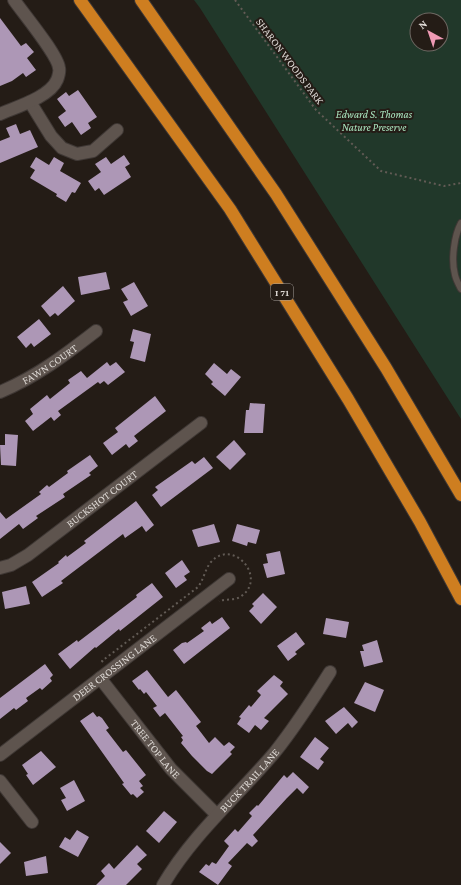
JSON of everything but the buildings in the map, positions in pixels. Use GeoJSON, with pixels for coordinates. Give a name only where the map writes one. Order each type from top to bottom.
{"type":"FeatureCollection","features":[{"type":"Feature","properties":{"kind":"highway","name":"I 71"},"geometry":{"type":"LineString","coordinates":[[80,0],[230,209],[348,399],[420,522],[461,599]]}},
{"type":"Feature","properties":{"kind":"highway"},"geometry":{"type":"LineString","coordinates":[[141,0],[276,194],[386,368],[461,495]]}},
{"type":"Feature","properties":{"kind":"street"},"geometry":{"type":"LineString","coordinates":[[0,114],[30,102],[49,90],[57,81],[59,68],[54,56],[14,0]]}},
{"type":"Feature","properties":{"kind":"street"},"geometry":{"type":"LineString","coordinates":[[30,102],[54,140],[62,148],[77,154],[93,151],[117,130]]}},
{"type":"Feature","properties":{"kind":"street","name":"FAWN COURT"},"geometry":{"type":"LineString","coordinates":[[0,392],[45,370],[96,331]]}},
{"type":"Feature","properties":{"kind":"street","name":"BUCKSHOT COURT"},"geometry":{"type":"LineString","coordinates":[[0,568],[12,565],[28,555],[201,423]]}},
{"type":"Feature","properties":{"kind":"street","name":"DEER CROSSING LANE"},"geometry":{"type":"LineString","coordinates":[[0,755],[229,579]]}},
{"type":"Feature","properties":{"kind":"street","name":"BUCK TRAIL LANE"},"geometry":{"type":"LineString","coordinates":[[163,885],[188,846],[275,752],[312,701],[330,672]]}},
{"type":"Feature","properties":{"kind":"street","name":"TREE TOP LANE"},"geometry":{"type":"LineString","coordinates":[[100,678],[171,769],[216,814]]}},
{"type":"Feature","properties":{"kind":"street"},"geometry":{"type":"LineString","coordinates":[[0,781],[32,822]]}},
{"type":"Feature","properties":{"kind":"lane"},"geometry":{"type":"LineString","coordinates":[[461,223],[458,229],[454,252],[455,275],[461,289]]}},
{"type":"Feature","properties":{"kind":"path","name":"SHARON WOODS PARK"},"geometry":{"type":"LineString","coordinates":[[235,0],[316,110],[381,171],[444,186],[461,182]]}},
{"type":"Feature","properties":{"kind":"green space","name":"Edward S. Thomas Nature Preserve"},"geometry":{"type":"Polygon","coordinates":[[[194,0],[461,0],[461,419],[200,8],[194,0]]]}}]}
